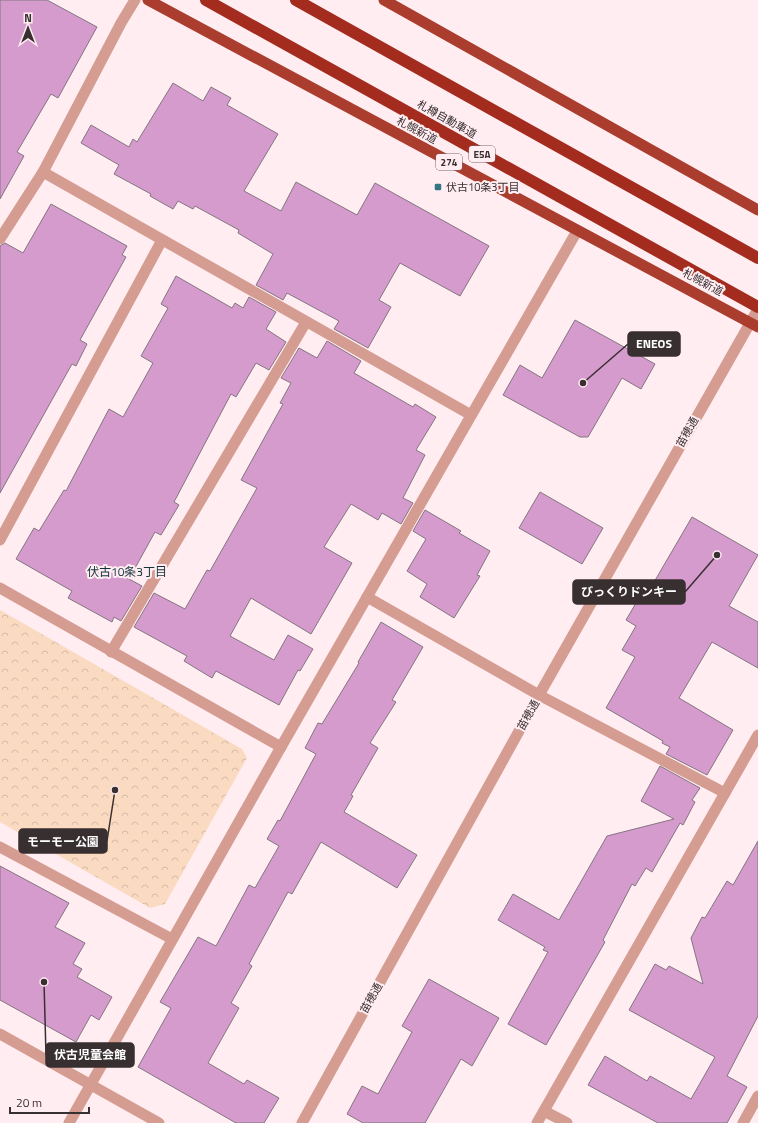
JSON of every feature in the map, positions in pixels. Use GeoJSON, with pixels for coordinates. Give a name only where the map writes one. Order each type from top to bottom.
{"type":"FeatureCollection","features":[{"type":"Feature","properties":{"kind":"highway","name":"札幌新道"},"geometry":{"type":"LineString","coordinates":[[148,0],[754,325]]}},
{"type":"Feature","properties":{"kind":"highway","name":"札樽自動車道"},"geometry":{"type":"LineString","coordinates":[[206,0],[758,308]]}},
{"type":"Feature","properties":{"kind":"highway"},"geometry":{"type":"LineString","coordinates":[[296,0],[758,258]]}},
{"type":"Feature","properties":{"kind":"highway"},"geometry":{"type":"LineString","coordinates":[[384,0],[758,210]]}},
{"type":"Feature","properties":{"kind":"street"},"geometry":{"type":"LineString","coordinates":[[0,240],[43,172],[121,23],[135,0]]}},
{"type":"Feature","properties":{"kind":"street"},"geometry":{"type":"LineString","coordinates":[[43,172],[471,414]]}},
{"type":"Feature","properties":{"kind":"street"},"geometry":{"type":"LineString","coordinates":[[69,1123],[281,747],[577,231]]}},
{"type":"Feature","properties":{"kind":"street"},"geometry":{"type":"LineString","coordinates":[[0,540],[162,240]]}},
{"type":"Feature","properties":{"kind":"street","name":"苗穂通"},"geometry":{"type":"LineString","coordinates":[[302,1123],[539,695],[754,325],[758,308]]}},
{"type":"Feature","properties":{"kind":"street"},"geometry":{"type":"LineString","coordinates":[[111,652],[306,322]]}},
{"type":"Feature","properties":{"kind":"street"},"geometry":{"type":"LineString","coordinates":[[0,588],[281,747]]}},
{"type":"Feature","properties":{"kind":"street"},"geometry":{"type":"LineString","coordinates":[[367,596],[539,695],[725,793]]}},
{"type":"Feature","properties":{"kind":"street"},"geometry":{"type":"LineString","coordinates":[[537,1123],[758,735]]}},
{"type":"Feature","properties":{"kind":"street"},"geometry":{"type":"LineString","coordinates":[[0,847],[172,939]]}},
{"type":"Feature","properties":{"kind":"street"},"geometry":{"type":"LineString","coordinates":[[0,1034],[159,1123]]}},
{"type":"Feature","properties":{"kind":"street"},"geometry":{"type":"LineString","coordinates":[[743,1123],[758,1096]]}},
{"type":"Feature","properties":{"kind":"street"},"geometry":{"type":"LineString","coordinates":[[544,1111],[567,1123]]}},
{"type":"Feature","properties":{"kind":"green space"},"geometry":{"type":"Polygon","coordinates":[[[0,610],[242,749],[247,758],[165,904],[150,908],[0,822],[0,610]]]}},
{"type":"Feature","properties":{"kind":"building"},"geometry":{"type":"Polygon","coordinates":[[[0,0],[47,0],[97,27],[58,98],[51,94],[17,152],[24,156],[0,199],[0,0]]]}},
{"type":"Feature","properties":{"kind":"building"},"geometry":{"type":"Polygon","coordinates":[[[173,83],[203,101],[211,87],[231,98],[227,105],[278,134],[244,191],[281,211],[296,182],[357,215],[375,183],[489,246],[460,296],[400,263],[379,300],[391,307],[368,348],[334,329],[339,321],[287,293],[283,300],[256,285],[273,254],[238,233],[239,230],[195,206],[193,209],[178,201],[173,209],[150,196],[151,194],[114,174],[119,165],[81,143],[91,125],[129,147],[133,139],[137,142],[173,83]]]}},
{"type":"Feature","properties":{"kind":"building"},"geometry":{"type":"Polygon","coordinates":[[[51,204],[127,246],[122,255],[126,257],[80,340],[87,344],[76,366],[72,364],[0,493],[0,246],[5,243],[23,253],[51,204]]]}},
{"type":"Feature","properties":{"kind":"building"},"geometry":{"type":"Polygon","coordinates":[[[176,276],[232,308],[235,303],[243,308],[249,297],[276,312],[266,329],[286,342],[269,370],[256,363],[236,397],[231,394],[174,502],[179,505],[161,535],[155,532],[129,579],[142,586],[121,621],[114,617],[112,622],[68,598],[72,591],[16,559],[34,528],[39,531],[64,490],[66,491],[109,409],[123,417],[153,363],[141,356],[168,308],[161,304],[176,276]]]}},
{"type":"Feature","properties":{"kind":"building"},"geometry":{"type":"Polygon","coordinates":[[[575,320],[655,364],[641,389],[622,378],[588,437],[580,437],[503,395],[520,365],[542,378],[575,320]]]}},
{"type":"Feature","properties":{"kind":"building"},"geometry":{"type":"Polygon","coordinates":[[[327,341],[361,361],[354,373],[413,407],[415,404],[436,417],[416,450],[425,455],[403,498],[413,503],[401,524],[382,513],[378,520],[351,504],[324,547],[352,563],[311,634],[251,598],[230,636],[274,660],[288,635],[313,649],[300,671],[298,670],[279,705],[216,671],[212,678],[184,661],[187,656],[134,627],[154,593],[185,609],[207,570],[210,571],[257,488],[241,480],[283,404],[280,403],[291,383],[281,378],[299,348],[317,358],[327,341]]]}},
{"type":"Feature","properties":{"kind":"building"},"geometry":{"type":"Polygon","coordinates":[[[540,492],[603,528],[582,564],[519,528],[540,492]]]}},
{"type":"Feature","properties":{"kind":"building"},"geometry":{"type":"Polygon","coordinates":[[[425,510],[461,531],[459,533],[490,551],[477,575],[480,576],[454,618],[420,597],[427,584],[407,571],[426,539],[413,531],[425,510]]]}},
{"type":"Feature","properties":{"kind":"building"},"geometry":{"type":"Polygon","coordinates":[[[692,517],[758,555],[729,606],[758,622],[758,668],[712,642],[679,698],[733,730],[707,775],[666,754],[670,747],[662,743],[663,741],[606,708],[635,657],[622,650],[636,626],[626,620],[639,598],[643,601],[692,517]]]}},
{"type":"Feature","properties":{"kind":"building"},"geometry":{"type":"Polygon","coordinates":[[[381,622],[423,647],[392,700],[396,702],[370,743],[378,748],[351,795],[353,796],[344,812],[417,855],[397,888],[321,842],[292,894],[288,892],[249,964],[252,966],[231,1003],[239,1008],[208,1063],[244,1084],[247,1080],[279,1098],[264,1123],[236,1123],[138,1067],[171,1008],[160,1002],[198,937],[216,946],[249,885],[255,888],[279,846],[267,839],[278,820],[280,821],[316,754],[305,748],[318,723],[322,724],[359,663],[358,662],[381,622]]]}},
{"type":"Feature","properties":{"kind":"building"},"geometry":{"type":"Polygon","coordinates":[[[660,766],[700,788],[692,800],[695,802],[683,825],[680,823],[652,872],[646,868],[635,886],[632,884],[603,940],[605,942],[546,1045],[508,1024],[548,952],[543,950],[545,947],[498,920],[513,894],[559,920],[607,836],[674,819],[641,801],[660,766]]]}},
{"type":"Feature","properties":{"kind":"building"},"geometry":{"type":"Polygon","coordinates":[[[758,841],[758,1016],[727,1076],[747,1087],[727,1123],[658,1123],[588,1085],[605,1056],[647,1081],[650,1076],[691,1099],[715,1057],[629,1010],[655,964],[666,970],[669,966],[703,984],[691,938],[702,917],[705,918],[727,881],[733,885],[758,841]]]}},
{"type":"Feature","properties":{"kind":"building"},"geometry":{"type":"Polygon","coordinates":[[[0,866],[69,903],[55,927],[85,943],[73,964],[82,969],[77,977],[112,997],[99,1020],[91,1015],[76,1042],[0,1000],[0,866]]]}},
{"type":"Feature","properties":{"kind":"building"},"geometry":{"type":"Polygon","coordinates":[[[429,979],[499,1018],[472,1066],[461,1059],[425,1123],[363,1123],[347,1114],[362,1086],[378,1094],[412,1032],[402,1026],[429,979]]]}},
{"type":"Feature","properties":{"kind":"place","name":"伏古10条3丁目"},"geometry":{"type":"Point","coordinates":[438,187]}},
{"type":"Feature","properties":{"kind":"place","name":"ENEOS"},"geometry":{"type":"Point","coordinates":[583,383]}},
{"type":"Feature","properties":{"kind":"place","name":"びっくりドンキー"},"geometry":{"type":"Point","coordinates":[717,555]}},
{"type":"Feature","properties":{"kind":"place","name":"モーモー公園"},"geometry":{"type":"Point","coordinates":[115,790]}},
{"type":"Feature","properties":{"kind":"place","name":"伏古児童会館"},"geometry":{"type":"Point","coordinates":[44,982]}},
{"type":"Feature","properties":{"kind":"district","name":"伏古10条3丁目"},"geometry":{"type":"Point","coordinates":[127,572]}}]}
